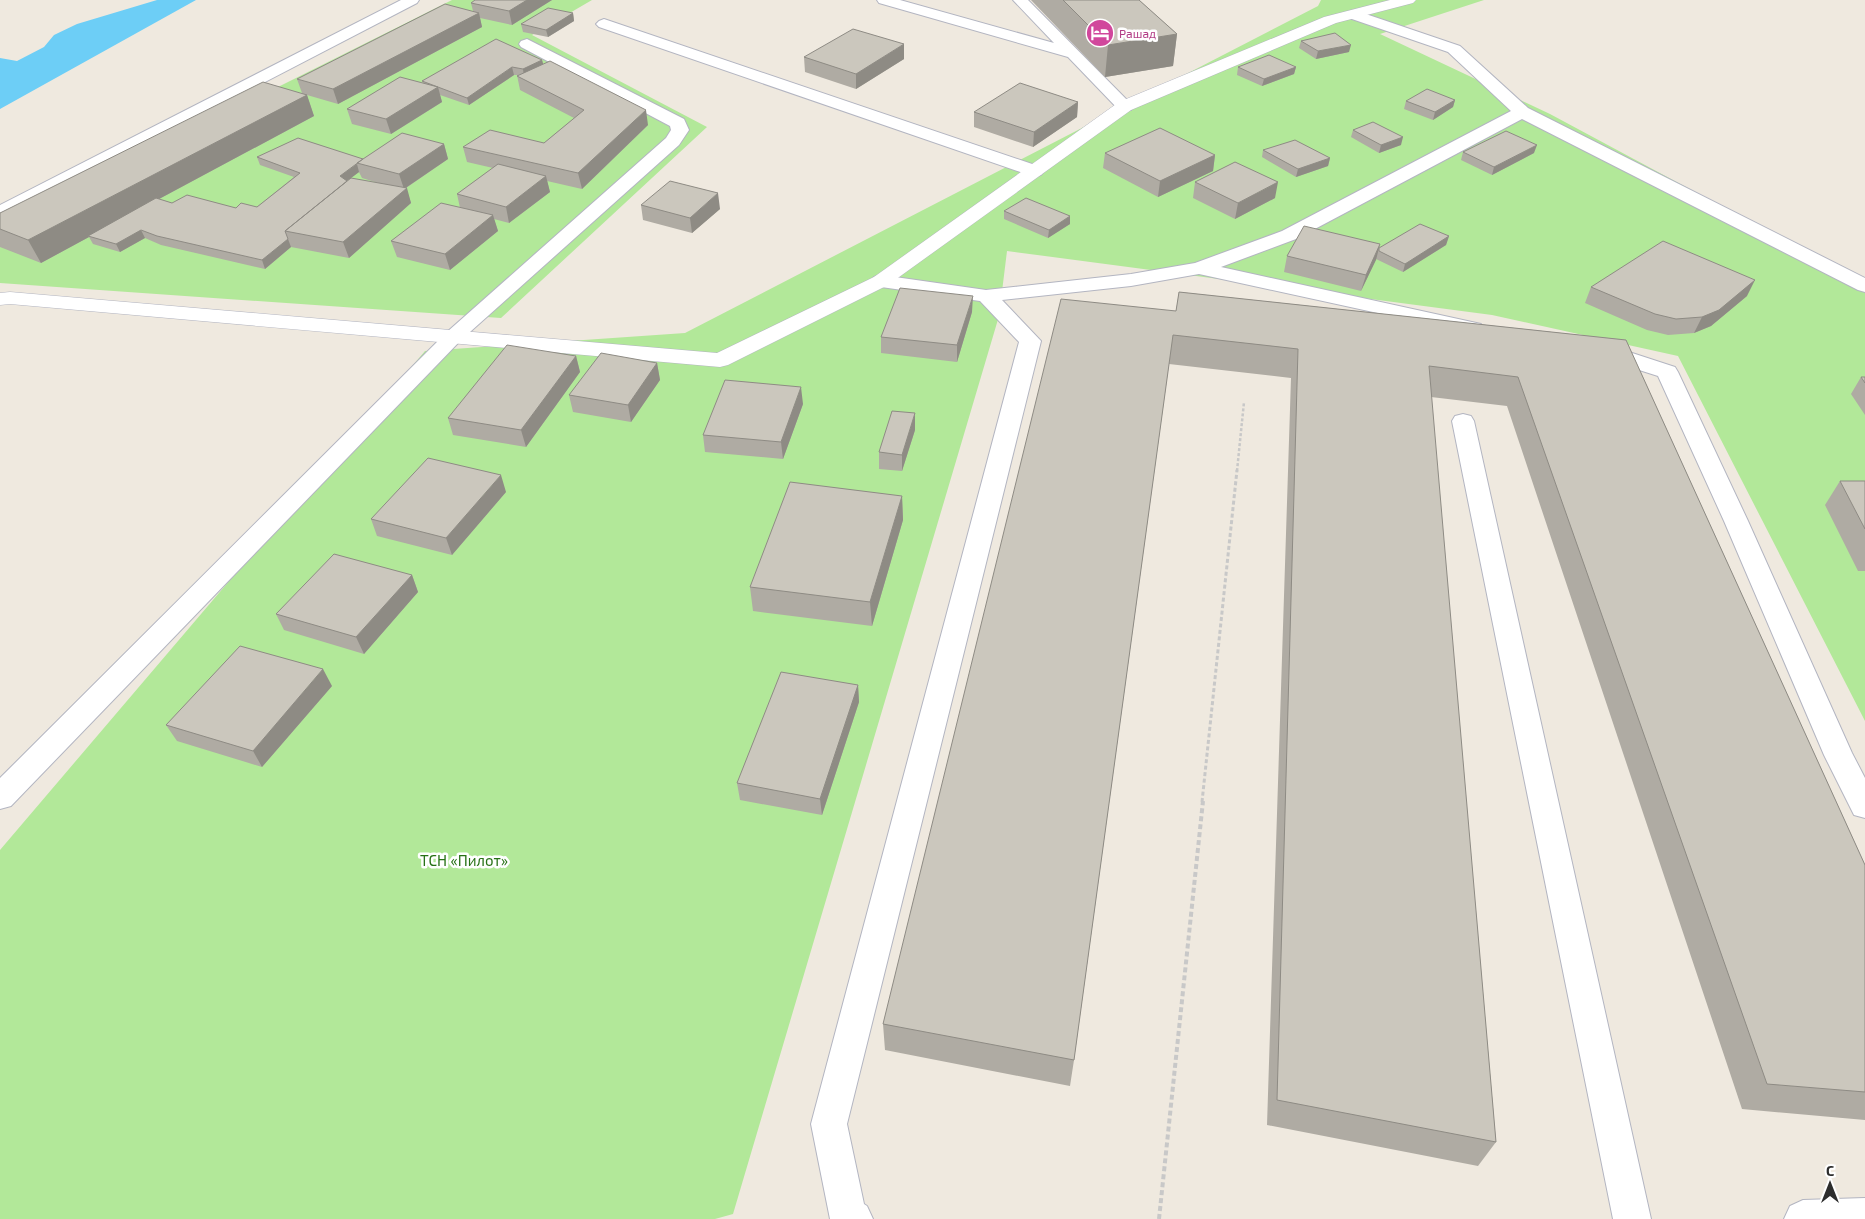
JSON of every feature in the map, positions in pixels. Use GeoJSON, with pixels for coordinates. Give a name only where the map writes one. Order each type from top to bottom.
{"type":"FeatureCollection","features":[{"type":"Feature","properties":{"kind":"street"},"geometry":{"type":"LineString","coordinates":[[0,300],[10,298],[720,360],[881,281],[1125,106],[1356,8],[1408,0]]}},
{"type":"Feature","properties":{"kind":"lane"},"geometry":{"type":"LineString","coordinates":[[0,212],[412,0]]}},
{"type":"Feature","properties":{"kind":"lane"},"geometry":{"type":"LineString","coordinates":[[884,0],[1074,54]]}},
{"type":"Feature","properties":{"kind":"lane"},"geometry":{"type":"LineString","coordinates":[[1020,0],[1125,106]]}},
{"type":"Feature","properties":{"kind":"lane"},"geometry":{"type":"LineString","coordinates":[[1356,8],[1454,49],[1522,112],[1865,286]]}},
{"type":"Feature","properties":{"kind":"lane"},"geometry":{"type":"LineString","coordinates":[[604,24],[1035,171]]}},
{"type":"Feature","properties":{"kind":"lane"},"geometry":{"type":"LineString","coordinates":[[0,797],[454,336],[673,141],[680,130],[678,123],[527,44]]}},
{"type":"Feature","properties":{"kind":"lane"},"geometry":{"type":"LineString","coordinates":[[881,281],[986,296],[1131,280],[1199,268],[1289,235],[1522,112]]}},
{"type":"Feature","properties":{"kind":"lane"},"geometry":{"type":"LineString","coordinates":[[1199,268],[1491,331]]}},
{"type":"Feature","properties":{"kind":"lane"},"geometry":{"type":"LineString","coordinates":[[854,1219],[848,1217],[829,1124],[1030,341],[986,296]]}},
{"type":"Feature","properties":{"kind":"lane"},"geometry":{"type":"LineString","coordinates":[[1579,349],[1618,356],[1667,372],[1736,521],[1838,755],[1865,806]]}},
{"type":"Feature","properties":{"kind":"lane"},"geometry":{"type":"LineString","coordinates":[[1463,421],[1632,1219]]}},
{"type":"Feature","properties":{"kind":"lane"},"geometry":{"type":"LineString","coordinates":[[1803,1219],[1865,1217]]}},
{"type":"Feature","properties":{"kind":"path"},"geometry":{"type":"LineString","coordinates":[[1159,1219],[1244,402]]}},
{"type":"Feature","properties":{"kind":"green space"},"geometry":{"type":"Polygon","coordinates":[[[452,0],[592,0],[532,35],[707,127],[501,318],[0,283],[0,226],[452,0]]]}},
{"type":"Feature","properties":{"kind":"green space","name":"ТСН «Пилот»"},"geometry":{"type":"Polygon","coordinates":[[[1321,0],[1484,0],[1380,34],[1550,114],[1865,283],[1865,721],[1678,356],[1492,315],[1007,251],[999,316],[733,1214],[715,1219],[0,1219],[0,850],[425,351],[685,333],[1318,6],[1321,0]]]}},
{"type":"Feature","properties":{"kind":"water"},"geometry":{"type":"Polygon","coordinates":[[[157,0],[196,0],[0,109],[0,58],[17,61],[44,47],[54,35],[77,24],[157,0]]]}},
{"type":"Feature","properties":{"kind":"building"},"geometry":{"type":"Polygon","coordinates":[[[475,0],[527,0],[509,11],[471,3],[475,0]]]}},
{"type":"Feature","properties":{"kind":"building"},"geometry":{"type":"Polygon","coordinates":[[[1063,0],[1139,0],[1177,34],[1108,45],[1063,0]]]}},
{"type":"Feature","properties":{"kind":"building"},"geometry":{"type":"Polygon","coordinates":[[[445,4],[479,13],[333,89],[297,79],[445,4]]]}},
{"type":"Feature","properties":{"kind":"building"},"geometry":{"type":"Polygon","coordinates":[[[548,8],[573,13],[546,30],[521,24],[548,8]]]}},
{"type":"Feature","properties":{"kind":"building"},"geometry":{"type":"Polygon","coordinates":[[[853,29],[904,44],[856,74],[804,57],[853,29]]]}},
{"type":"Feature","properties":{"kind":"building"},"geometry":{"type":"Polygon","coordinates":[[[1335,33],[1351,45],[1318,51],[1301,41],[1335,33]]]}},
{"type":"Feature","properties":{"kind":"building"},"geometry":{"type":"Polygon","coordinates":[[[496,39],[542,60],[523,69],[512,67],[467,98],[422,81],[496,39]]]}},
{"type":"Feature","properties":{"kind":"building"},"geometry":{"type":"Polygon","coordinates":[[[1269,55],[1296,67],[1264,79],[1238,67],[1269,55]]]}},
{"type":"Feature","properties":{"kind":"building"},"geometry":{"type":"Polygon","coordinates":[[[550,61],[646,110],[578,173],[463,147],[490,130],[544,143],[584,110],[517,76],[550,61]]]}},
{"type":"Feature","properties":{"kind":"building"},"geometry":{"type":"Polygon","coordinates":[[[400,77],[438,87],[386,119],[347,109],[400,77]]]}},
{"type":"Feature","properties":{"kind":"building"},"geometry":{"type":"Polygon","coordinates":[[[263,82],[307,95],[28,240],[0,229],[0,213],[263,82]]]}},
{"type":"Feature","properties":{"kind":"building"},"geometry":{"type":"Polygon","coordinates":[[[1020,83],[1078,102],[1034,132],[974,112],[1020,83]]]}},
{"type":"Feature","properties":{"kind":"building"},"geometry":{"type":"Polygon","coordinates":[[[1427,89],[1455,100],[1435,112],[1406,101],[1427,89]]]}},
{"type":"Feature","properties":{"kind":"building"},"geometry":{"type":"Polygon","coordinates":[[[1373,122],[1403,137],[1381,145],[1353,130],[1373,122]]]}},
{"type":"Feature","properties":{"kind":"building"},"geometry":{"type":"Polygon","coordinates":[[[1160,128],[1215,155],[1160,181],[1105,153],[1160,128]]]}},
{"type":"Feature","properties":{"kind":"building"},"geometry":{"type":"Polygon","coordinates":[[[1506,131],[1537,145],[1494,167],[1463,152],[1506,131]]]}},
{"type":"Feature","properties":{"kind":"building"},"geometry":{"type":"Polygon","coordinates":[[[402,133],[444,144],[399,174],[357,163],[402,133]]]}},
{"type":"Feature","properties":{"kind":"building"},"geometry":{"type":"Polygon","coordinates":[[[298,138],[363,159],[340,176],[347,181],[285,231],[288,239],[262,260],[157,236],[141,230],[116,244],[88,236],[156,198],[172,203],[187,195],[236,208],[241,203],[257,207],[300,173],[257,157],[298,138]]]}},
{"type":"Feature","properties":{"kind":"building"},"geometry":{"type":"Polygon","coordinates":[[[1295,140],[1330,158],[1298,169],[1263,150],[1295,140]]]}},
{"type":"Feature","properties":{"kind":"building"},"geometry":{"type":"Polygon","coordinates":[[[1235,162],[1278,182],[1238,203],[1195,182],[1235,162]]]}},
{"type":"Feature","properties":{"kind":"building"},"geometry":{"type":"Polygon","coordinates":[[[498,164],[546,176],[506,207],[457,194],[498,164]]]}},
{"type":"Feature","properties":{"kind":"building"},"geometry":{"type":"Polygon","coordinates":[[[351,178],[407,188],[343,242],[285,231],[351,178]]]}},
{"type":"Feature","properties":{"kind":"building"},"geometry":{"type":"Polygon","coordinates":[[[670,181],[718,193],[690,218],[641,205],[670,181]]]}},
{"type":"Feature","properties":{"kind":"building"},"geometry":{"type":"Polygon","coordinates":[[[1026,198],[1070,216],[1049,230],[1004,211],[1026,198]]]}},
{"type":"Feature","properties":{"kind":"building"},"geometry":{"type":"Polygon","coordinates":[[[441,203],[493,215],[445,254],[391,241],[441,203]]]}},
{"type":"Feature","properties":{"kind":"building"},"geometry":{"type":"Polygon","coordinates":[[[1420,224],[1449,236],[1405,264],[1379,251],[1379,248],[1420,224]]]}},
{"type":"Feature","properties":{"kind":"building"},"geometry":{"type":"Polygon","coordinates":[[[1304,226],[1380,244],[1366,275],[1287,256],[1304,226]]]}},
{"type":"Feature","properties":{"kind":"building"},"geometry":{"type":"Polygon","coordinates":[[[1663,241],[1755,280],[1719,310],[1702,317],[1676,319],[1655,314],[1591,287],[1663,241]]]}},
{"type":"Feature","properties":{"kind":"building"},"geometry":{"type":"Polygon","coordinates":[[[900,288],[973,296],[957,345],[881,337],[900,288]]]}},
{"type":"Feature","properties":{"kind":"building"},"geometry":{"type":"Polygon","coordinates":[[[1179,292],[1626,340],[1865,865],[1865,1092],[1767,1084],[1518,377],[1429,366],[1496,1142],[1277,1100],[1298,349],[1173,335],[1074,1060],[883,1024],[1061,299],[1176,311],[1179,292]]]}},
{"type":"Feature","properties":{"kind":"building"},"geometry":{"type":"Polygon","coordinates":[[[507,345],[576,356],[521,430],[448,418],[507,345]]]}},
{"type":"Feature","properties":{"kind":"building"},"geometry":{"type":"Polygon","coordinates":[[[601,353],[657,363],[628,405],[569,395],[601,353]]]}},
{"type":"Feature","properties":{"kind":"building"},"geometry":{"type":"Polygon","coordinates":[[[725,380],[801,387],[781,442],[703,435],[725,380]]]}},
{"type":"Feature","properties":{"kind":"building"},"geometry":{"type":"Polygon","coordinates":[[[892,411],[915,413],[902,455],[879,452],[892,411]]]}},
{"type":"Feature","properties":{"kind":"building"},"geometry":{"type":"Polygon","coordinates":[[[428,458],[501,475],[446,538],[371,519],[428,458]]]}},
{"type":"Feature","properties":{"kind":"building"},"geometry":{"type":"Polygon","coordinates":[[[1840,481],[1865,481],[1865,529],[1840,481]]]}},
{"type":"Feature","properties":{"kind":"building"},"geometry":{"type":"Polygon","coordinates":[[[790,482],[902,496],[870,602],[750,587],[790,482]]]}},
{"type":"Feature","properties":{"kind":"building"},"geometry":{"type":"Polygon","coordinates":[[[334,554],[412,575],[356,637],[276,614],[334,554]]]}},
{"type":"Feature","properties":{"kind":"building"},"geometry":{"type":"Polygon","coordinates":[[[240,646],[323,669],[253,751],[166,725],[240,646]]]}},
{"type":"Feature","properties":{"kind":"building"},"geometry":{"type":"Polygon","coordinates":[[[781,672],[858,685],[820,799],[737,783],[781,672]]]}},
{"type":"Feature","properties":{"kind":"place","name":"Рашад"},"geometry":{"type":"Point","coordinates":[1100,33]}}]}
